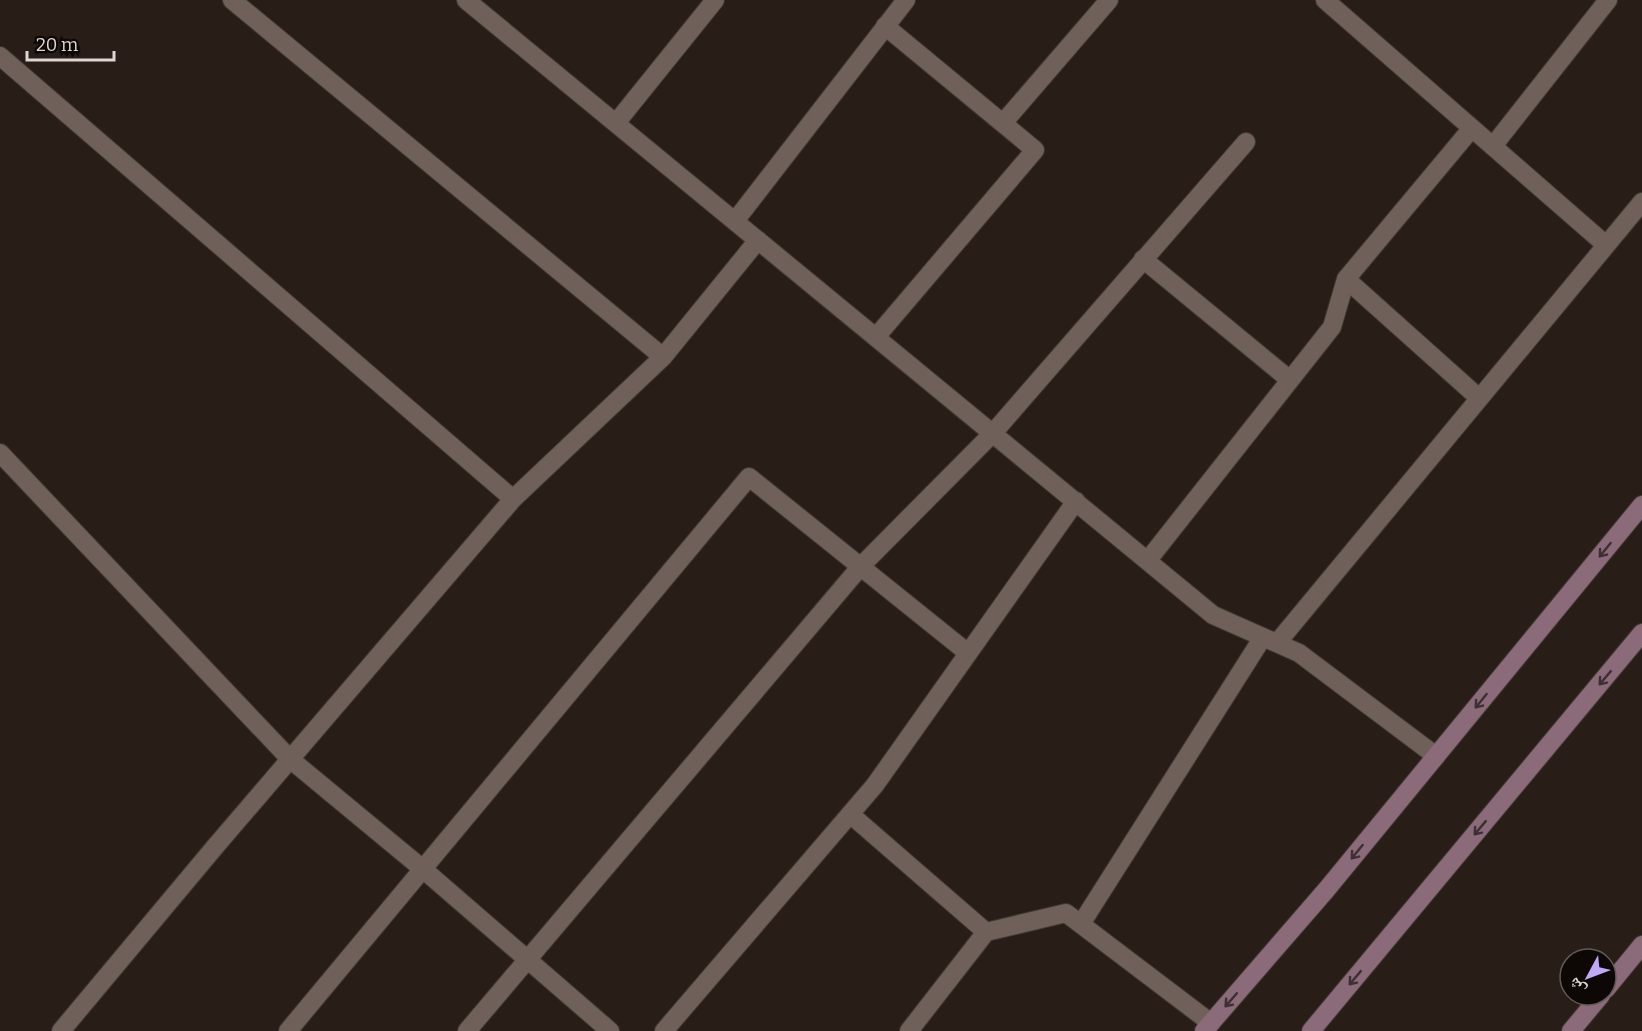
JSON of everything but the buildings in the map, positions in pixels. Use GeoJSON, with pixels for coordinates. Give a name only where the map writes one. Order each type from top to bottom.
{"type":"FeatureCollection","features":[{"type":"Feature","properties":{"kind":"street"},"geometry":{"type":"LineString","coordinates":[[232,0],[663,357]]}},
{"type":"Feature","properties":{"kind":"street"},"geometry":{"type":"LineString","coordinates":[[466,0],[1213,615],[1299,653],[1436,756]]}},
{"type":"Feature","properties":{"kind":"street"},"geometry":{"type":"LineString","coordinates":[[616,123],[715,0]]}},
{"type":"Feature","properties":{"kind":"street"},"geometry":{"type":"LineString","coordinates":[[735,221],[906,0]]}},
{"type":"Feature","properties":{"kind":"street"},"geometry":{"type":"LineString","coordinates":[[1003,123],[1109,0]]}},
{"type":"Feature","properties":{"kind":"street"},"geometry":{"type":"LineString","coordinates":[[1325,0],[1606,245]]}},
{"type":"Feature","properties":{"kind":"street"},"geometry":{"type":"LineString","coordinates":[[1493,146],[1608,0]]}},
{"type":"Feature","properties":{"kind":"street"},"geometry":{"type":"LineString","coordinates":[[876,337],[1035,150],[885,26]]}},
{"type":"Feature","properties":{"kind":"street"},"geometry":{"type":"LineString","coordinates":[[0,56],[513,500]]}},
{"type":"Feature","properties":{"kind":"street"},"geometry":{"type":"LineString","coordinates":[[1148,560],[1332,327],[1346,279],[1473,128]]}},
{"type":"Feature","properties":{"kind":"street"},"geometry":{"type":"LineString","coordinates":[[466,1031],[528,961],[861,566],[993,433],[1246,141]]}},
{"type":"Feature","properties":{"kind":"street"},"geometry":{"type":"LineString","coordinates":[[1081,924],[1270,640],[1479,398],[1642,202]]}},
{"type":"Feature","properties":{"kind":"street"},"geometry":{"type":"LineString","coordinates":[[61,1031],[290,759],[513,500],[663,357],[758,240]]}},
{"type":"Feature","properties":{"kind":"street"},"geometry":{"type":"LineString","coordinates":[[1143,259],[1290,380]]}},
{"type":"Feature","properties":{"kind":"street"},"geometry":{"type":"LineString","coordinates":[[1346,279],[1479,398]]}},
{"type":"Feature","properties":{"kind":"street"},"geometry":{"type":"LineString","coordinates":[[0,453],[290,759],[424,870],[609,1031]]}},
{"type":"Feature","properties":{"kind":"street"},"geometry":{"type":"LineString","coordinates":[[288,1031],[749,477],[968,653]]}},
{"type":"Feature","properties":{"kind":"street"},"geometry":{"type":"LineString","coordinates":[[664,1031],[874,785],[1076,501]]}},
{"type":"Feature","properties":{"kind":"street"},"geometry":{"type":"LineString","coordinates":[[909,1031],[986,932],[1066,913],[1207,1027],[1327,889],[1642,505]]}},
{"type":"Feature","properties":{"kind":"street"},"geometry":{"type":"LineString","coordinates":[[1311,1031],[1642,633]]}},
{"type":"Feature","properties":{"kind":"street"},"geometry":{"type":"LineString","coordinates":[[850,814],[986,932]]}},
{"type":"Feature","properties":{"kind":"street"},"geometry":{"type":"LineString","coordinates":[[1618,974],[1642,945]]}},
{"type":"Feature","properties":{"kind":"street"},"geometry":{"type":"LineString","coordinates":[[1571,1031],[1591,1007]]}}]}
